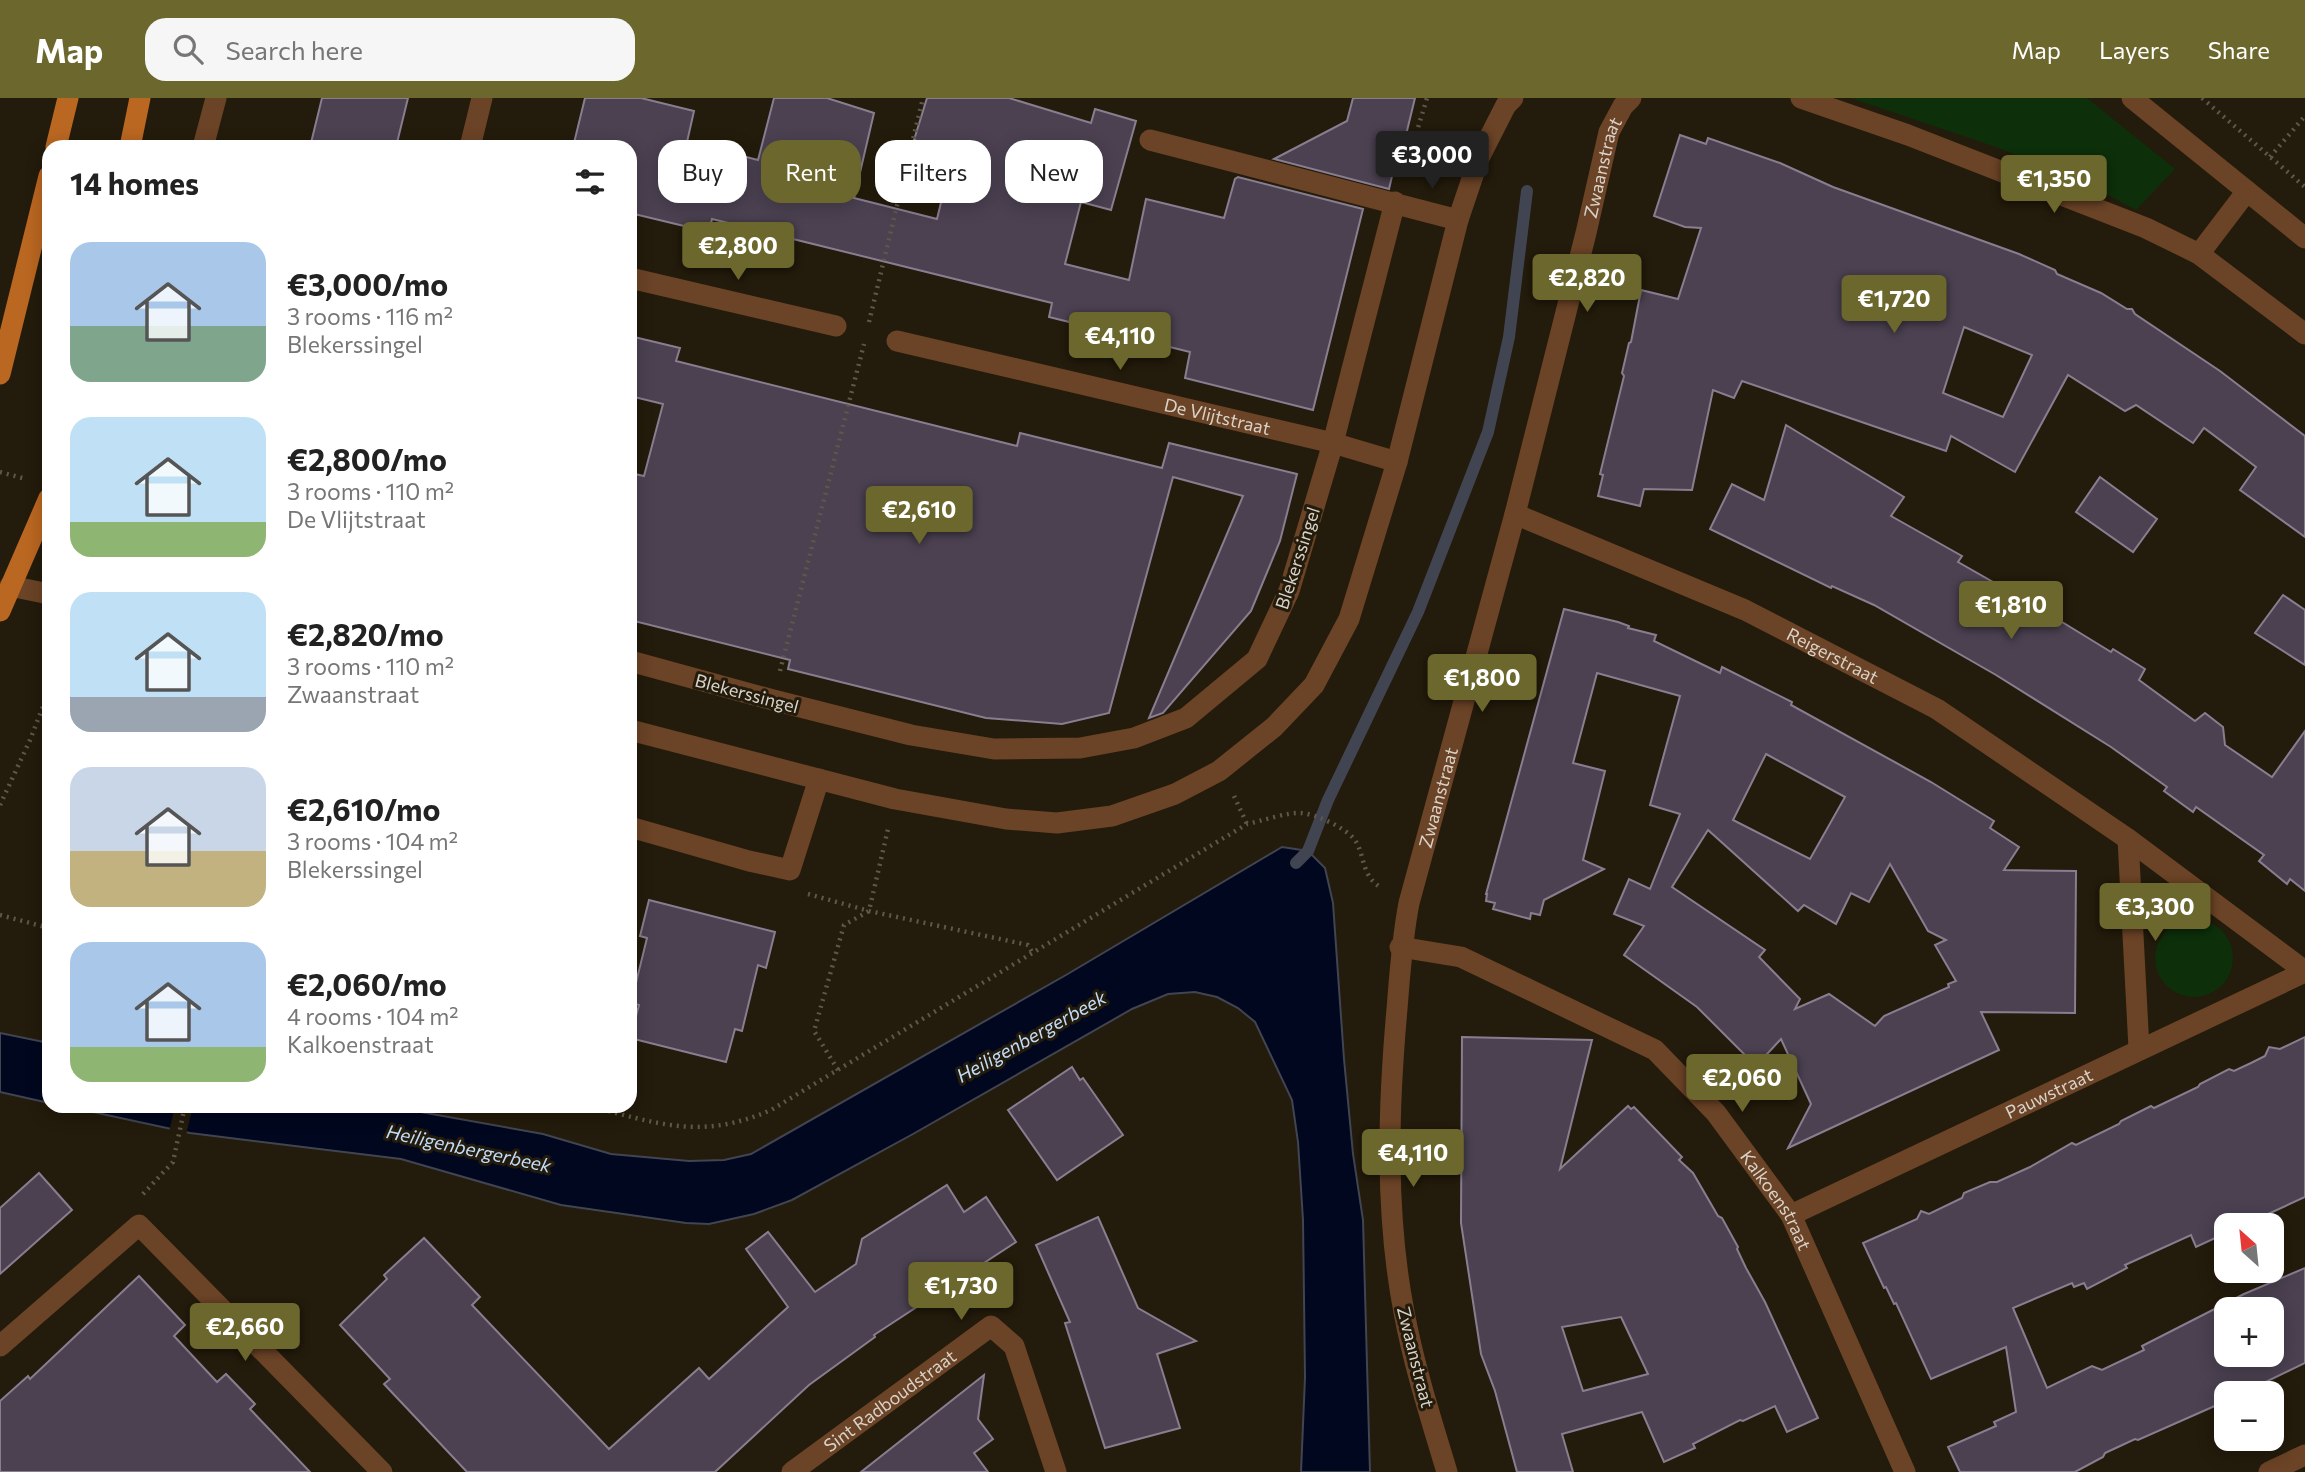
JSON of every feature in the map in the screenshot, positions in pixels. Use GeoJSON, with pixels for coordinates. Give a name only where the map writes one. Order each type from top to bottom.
{"type":"FeatureCollection","features":[{"type":"Feature","properties":{"kind":"main road"},"geometry":{"type":"LineString","coordinates":[[58,140],[68,98]]}},
{"type":"Feature","properties":{"kind":"main road"},"geometry":{"type":"LineString","coordinates":[[131,140],[140,98]]}},
{"type":"Feature","properties":{"kind":"main road"},"geometry":{"type":"LineString","coordinates":[[0,374],[42,204]]}},
{"type":"Feature","properties":{"kind":"main road"},"geometry":{"type":"LineString","coordinates":[[0,611],[5,585],[42,512]]}},
{"type":"Feature","properties":{"kind":"street"},"geometry":{"type":"LineString","coordinates":[[205,140],[216,98]]}},
{"type":"Feature","properties":{"kind":"street"},"geometry":{"type":"LineString","coordinates":[[472,140],[482,98]]}},
{"type":"Feature","properties":{"kind":"street"},"geometry":{"type":"LineString","coordinates":[[637,732],[895,799],[1006,819],[1057,823],[1112,816],[1175,794],[1219,771],[1274,727],[1314,685],[1349,619],[1397,462],[1458,220],[1479,158],[1506,105],[1513,98]]}},
{"type":"Feature","properties":{"kind":"street","name":"Zwaanstraat"},"geometry":{"type":"LineString","coordinates":[[1447,1472],[1417,1370],[1398,1277],[1389,1149],[1391,1074],[1401,947],[1409,903],[1515,514],[1609,132],[1623,106],[1631,98]]}},
{"type":"Feature","properties":{"kind":"street"},"geometry":{"type":"LineString","coordinates":[[1801,98],[1908,135],[2134,223],[2199,254],[2305,334]]}},
{"type":"Feature","properties":{"kind":"street"},"geometry":{"type":"LineString","coordinates":[[2132,98],[2305,238]]}},
{"type":"Feature","properties":{"kind":"street"},"geometry":{"type":"LineString","coordinates":[[1150,140],[1458,220]]}},
{"type":"Feature","properties":{"kind":"street"},"geometry":{"type":"LineString","coordinates":[[2199,254],[2247,191]]}},
{"type":"Feature","properties":{"kind":"street","name":"Blekerssingel"},"geometry":{"type":"LineString","coordinates":[[637,663],[911,735],[994,749],[1080,748],[1134,738],[1186,718],[1257,659],[1289,591],[1333,443],[1395,202]]}},
{"type":"Feature","properties":{"kind":"street"},"geometry":{"type":"LineString","coordinates":[[637,280],[836,326]]}},
{"type":"Feature","properties":{"kind":"street","name":"De Vlijtstraat"},"geometry":{"type":"LineString","coordinates":[[897,341],[1333,443],[1397,462]]}},
{"type":"Feature","properties":{"kind":"street","name":"Reigerstraat"},"geometry":{"type":"LineString","coordinates":[[1515,514],[1745,610],[1925,703],[2128,839],[2305,971]]}},
{"type":"Feature","properties":{"kind":"street"},"geometry":{"type":"LineString","coordinates":[[5,585],[42,593]]}},
{"type":"Feature","properties":{"kind":"street"},"geometry":{"type":"LineString","coordinates":[[637,829],[790,870],[819,779]]}},
{"type":"Feature","properties":{"kind":"street"},"geometry":{"type":"LineString","coordinates":[[2128,839],[2139,1049]]}},
{"type":"Feature","properties":{"kind":"street","name":"Kalkoenstraat"},"geometry":{"type":"LineString","coordinates":[[1401,947],[1461,957],[1655,1051],[1716,1113],[1791,1215],[1906,1472]]}},
{"type":"Feature","properties":{"kind":"street","name":"Pauwstraat"},"geometry":{"type":"LineString","coordinates":[[1791,1215],[2305,971]]}},
{"type":"Feature","properties":{"kind":"street"},"geometry":{"type":"LineString","coordinates":[[0,1346],[139,1225],[382,1472]]}},
{"type":"Feature","properties":{"kind":"street","name":"Sint Radboudstraat"},"geometry":{"type":"LineString","coordinates":[[792,1472],[991,1326],[1014,1346],[1056,1472]]}},
{"type":"Feature","properties":{"kind":"street"},"geometry":{"type":"LineString","coordinates":[[2269,1472],[2305,1455]]}},
{"type":"Feature","properties":{"kind":"path"},"geometry":{"type":"LineString","coordinates":[[773,700],[923,98]]}},
{"type":"Feature","properties":{"kind":"path"},"geometry":{"type":"LineString","coordinates":[[1395,202],[1427,98]]}},
{"type":"Feature","properties":{"kind":"path"},"geometry":{"type":"LineString","coordinates":[[2202,98],[2305,187]]}},
{"type":"Feature","properties":{"kind":"path"},"geometry":{"type":"LineString","coordinates":[[2270,157],[2305,116]]}},
{"type":"Feature","properties":{"kind":"path"},"geometry":{"type":"LineString","coordinates":[[0,805],[42,709]]}},
{"type":"Feature","properties":{"kind":"path"},"geometry":{"type":"LineString","coordinates":[[838,1070],[814,1031],[844,925],[869,911],[895,799]]}},
{"type":"Feature","properties":{"kind":"path"},"geometry":{"type":"LineString","coordinates":[[618,1113],[681,1128],[724,1126],[771,1110],[1247,824],[1301,813],[1338,826],[1355,840],[1363,865],[1376,884],[1409,903]]}},
{"type":"Feature","properties":{"kind":"path"},"geometry":{"type":"LineString","coordinates":[[790,870],[807,894],[869,911],[1028,946],[1032,952]]}},
{"type":"Feature","properties":{"kind":"path"},"geometry":{"type":"LineString","coordinates":[[0,915],[42,926]]}},
{"type":"Feature","properties":{"kind":"path"},"geometry":{"type":"LineString","coordinates":[[139,1225],[140,1196],[173,1162],[184,1113]]}},
{"type":"Feature","properties":{"kind":"green space"},"geometry":{"type":"Polygon","coordinates":[[[1851,98],[2087,98],[2175,169],[2136,210],[2093,187],[1996,147],[1851,98]]]}},
{"type":"Feature","properties":{"kind":"green space"},"geometry":{"type":"Polygon","coordinates":[[[2194,919],[2209,922],[2226,936],[2233,958],[2230,973],[2216,990],[2194,997],[2179,994],[2162,980],[2155,958],[2158,943],[2172,926],[2194,919]]]}},
{"type":"Feature","properties":{"kind":"water","name":"Heiligenbergerbeek"},"geometry":{"type":"Polygon","coordinates":[[[1282,847],[1308,851],[1325,868],[1333,903],[1344,1059],[1353,1154],[1363,1220],[1370,1472],[1301,1472],[1305,1377],[1303,1220],[1298,1142],[1292,1100],[1255,1022],[1238,1008],[1217,997],[1195,992],[1168,994],[1132,1009],[792,1200],[754,1214],[709,1224],[561,1205],[401,1159],[190,1133],[97,1113],[426,1113],[543,1134],[611,1154],[689,1161],[724,1160],[751,1154],[1066,975],[1282,847]]]}},
{"type":"Feature","properties":{"kind":"water"},"geometry":{"type":"Polygon","coordinates":[[[0,1033],[42,1042],[42,1101],[0,1092],[0,1033]]]}},
{"type":"Feature","properties":{"kind":"pier"},"geometry":{"type":"Polygon","coordinates":[[[173,1113],[191,1113],[186,1135],[169,1132],[173,1113]]]}},
{"type":"Feature","properties":{"kind":"building"},"geometry":{"type":"Polygon","coordinates":[[[322,98],[408,98],[398,140],[312,140],[322,98]]]}},
{"type":"Feature","properties":{"kind":"building"},"geometry":{"type":"Polygon","coordinates":[[[585,98],[641,98],[694,111],[687,140],[658,140],[658,203],[747,203],[747,157],[758,160],[761,148],[761,203],[861,203],[861,200],[937,219],[941,203],[991,203],[991,140],[914,140],[927,98],[1009,98],[1091,123],[1095,109],[1136,121],[1111,210],[1085,203],[1103,203],[1103,140],[1005,140],[1005,203],[1081,203],[1065,264],[1129,280],[1146,199],[1224,218],[1235,179],[1238,177],[1363,209],[1313,410],[1185,378],[1190,352],[1049,317],[1052,303],[712,219],[709,232],[637,215],[637,140],[575,140],[585,98]]]}},
{"type":"Feature","properties":{"kind":"building"},"geometry":{"type":"Polygon","coordinates":[[[774,98],[827,98],[874,113],[861,168],[861,140],[763,140],[774,98]]]}},
{"type":"Feature","properties":{"kind":"building"},"geometry":{"type":"Polygon","coordinates":[[[1353,98],[1415,98],[1405,139],[1401,138],[1389,189],[1274,159],[1347,121],[1353,98]]]}},
{"type":"Feature","properties":{"kind":"building"},"geometry":{"type":"Polygon","coordinates":[[[1680,135],[1706,144],[1708,138],[1780,163],[1833,187],[2019,254],[2055,270],[2057,274],[2101,293],[2127,309],[2132,309],[2135,314],[2220,371],[2305,436],[2305,537],[2240,490],[2256,467],[2204,428],[2193,443],[2136,405],[2125,411],[2068,375],[2015,472],[1951,436],[1946,451],[1742,381],[1734,398],[1713,390],[1692,490],[1644,489],[1640,506],[1598,496],[1603,475],[1600,474],[1624,376],[1622,373],[1641,290],[1678,299],[1701,228],[1685,227],[1654,216],[1680,135]],[[1964,327],[1943,393],[2003,417],[2032,355],[1964,327]]]}},
{"type":"Feature","properties":{"kind":"building"},"geometry":{"type":"Polygon","coordinates":[[[637,338],[680,348],[676,361],[1017,446],[1020,433],[1162,468],[1169,443],[1297,474],[1280,541],[1251,611],[1163,713],[1149,718],[1243,496],[1173,477],[1109,713],[1062,724],[986,718],[788,669],[790,660],[637,622],[637,474],[644,476],[663,404],[637,398],[637,338]]]}},
{"type":"Feature","properties":{"kind":"building"},"geometry":{"type":"Polygon","coordinates":[[[1786,425],[1904,497],[1891,516],[1962,556],[1958,562],[2111,652],[2113,649],[2145,669],[2139,680],[2195,721],[2205,713],[2223,727],[2225,745],[2272,777],[2305,731],[2305,891],[2290,879],[2287,884],[2259,861],[2264,855],[2196,807],[2193,812],[2164,791],[2167,787],[2111,747],[1996,675],[1874,605],[1832,586],[1831,588],[1710,529],[1732,484],[1764,500],[1786,425]]]}},
{"type":"Feature","properties":{"kind":"building"},"geometry":{"type":"Polygon","coordinates":[[[2100,477],[2157,519],[2133,552],[2076,512],[2100,477]]]}},
{"type":"Feature","properties":{"kind":"building"},"geometry":{"type":"Polygon","coordinates":[[[2283,595],[2305,610],[2305,665],[2255,633],[2283,595]]]}},
{"type":"Feature","properties":{"kind":"building"},"geometry":{"type":"Polygon","coordinates":[[[1564,609],[1618,622],[1629,626],[1628,628],[1656,635],[1654,641],[1720,673],[1722,667],[1792,702],[1791,705],[1931,782],[1994,821],[1990,828],[2019,847],[2004,870],[2076,871],[2075,1013],[1981,1012],[1999,1050],[1788,1148],[1811,1104],[1781,1039],[1756,1066],[1697,1007],[1624,955],[1644,926],[1614,914],[1629,879],[1650,889],[1680,814],[1650,805],[1680,696],[1597,673],[1573,763],[1605,771],[1583,860],[1604,869],[1544,900],[1540,915],[1531,913],[1530,919],[1493,909],[1495,903],[1486,901],[1564,609]],[[1766,754],[1733,820],[1810,859],[1845,797],[1766,754]],[[1708,830],[1672,887],[1765,950],[1759,957],[1800,999],[1795,1009],[1829,994],[1875,1026],[1884,1016],[1949,987],[1948,984],[1956,981],[1935,945],[1946,940],[1928,931],[1890,864],[1869,902],[1851,893],[1836,924],[1804,905],[1798,911],[1708,830]]]}},
{"type":"Feature","properties":{"kind":"building"},"geometry":{"type":"Polygon","coordinates":[[[649,900],[775,932],[766,968],[758,965],[742,1031],[735,1029],[726,1062],[637,1040],[637,979],[647,938],[640,936],[649,900]]]}},
{"type":"Feature","properties":{"kind":"building"},"geometry":{"type":"Polygon","coordinates":[[[1462,1037],[1592,1040],[1560,1169],[1628,1106],[1631,1109],[1634,1107],[1682,1157],[1679,1160],[1693,1173],[1718,1216],[1722,1218],[1765,1302],[1818,1418],[1787,1432],[1775,1406],[1740,1420],[1693,1444],[1695,1448],[1664,1462],[1642,1412],[1562,1434],[1573,1472],[1517,1472],[1495,1391],[1481,1354],[1461,1223],[1462,1037]],[[1621,1317],[1562,1327],[1583,1391],[1648,1374],[1621,1317]]]}},
{"type":"Feature","properties":{"kind":"building"},"geometry":{"type":"Polygon","coordinates":[[[2305,1037],[2305,1197],[2270,1213],[2214,1213],[2214,1239],[2196,1247],[2191,1235],[2125,1265],[2127,1268],[2087,1289],[2084,1283],[2074,1287],[2072,1283],[2013,1308],[2047,1388],[2092,1366],[2102,1370],[2144,1350],[2142,1346],[2214,1309],[2214,1367],[2284,1367],[2284,1297],[2238,1297],[2270,1283],[2284,1283],[2284,1277],[2305,1268],[2305,1363],[2268,1381],[2214,1381],[2214,1406],[2105,1453],[2103,1457],[2075,1472],[1960,1472],[1948,1447],[1996,1426],[1994,1422],[2016,1412],[2006,1347],[1931,1379],[1896,1303],[1894,1304],[1886,1287],[1884,1288],[1863,1243],[1917,1219],[1921,1211],[1929,1214],[1962,1198],[1964,1193],[2030,1167],[2072,1143],[2076,1145],[2151,1106],[2154,1108],[2198,1087],[2229,1069],[2234,1071],[2251,1063],[2265,1056],[2269,1047],[2280,1049],[2305,1037]]]}},
{"type":"Feature","properties":{"kind":"building"},"geometry":{"type":"Polygon","coordinates":[[[1072,1067],[1080,1080],[1083,1078],[1123,1135],[1057,1180],[1008,1110],[1072,1067]]]}},
{"type":"Feature","properties":{"kind":"building"},"geometry":{"type":"Polygon","coordinates":[[[39,1173],[72,1210],[0,1274],[0,1208],[39,1173]]]}},
{"type":"Feature","properties":{"kind":"building"},"geometry":{"type":"Polygon","coordinates":[[[947,1185],[964,1212],[986,1197],[1016,1242],[874,1335],[875,1337],[809,1385],[715,1472],[467,1472],[384,1384],[390,1379],[340,1325],[387,1279],[384,1275],[424,1238],[480,1297],[472,1305],[609,1449],[699,1368],[709,1379],[788,1307],[746,1249],[768,1232],[815,1292],[856,1264],[862,1239],[947,1185]]]}},
{"type":"Feature","properties":{"kind":"building"},"geometry":{"type":"Polygon","coordinates":[[[1098,1217],[1138,1308],[1196,1341],[1157,1354],[1180,1428],[1105,1448],[1065,1323],[1070,1322],[1036,1245],[1098,1217]]]}},
{"type":"Feature","properties":{"kind":"building"},"geometry":{"type":"Polygon","coordinates":[[[139,1276],[185,1325],[174,1336],[217,1382],[226,1374],[255,1404],[250,1409],[310,1472],[0,1472],[0,1401],[28,1376],[30,1379],[139,1276]]]}},
{"type":"Feature","properties":{"kind":"building"},"geometry":{"type":"Polygon","coordinates":[[[984,1375],[978,1419],[993,1439],[974,1453],[988,1472],[861,1472],[984,1375]]]}},
{"type":"Feature","properties":{"kind":"waterway"},"geometry":{"type":"LineString","coordinates":[[1296,863],[1308,851],[1328,800],[1418,612],[1488,432],[1509,337],[1527,191]]}}]}
